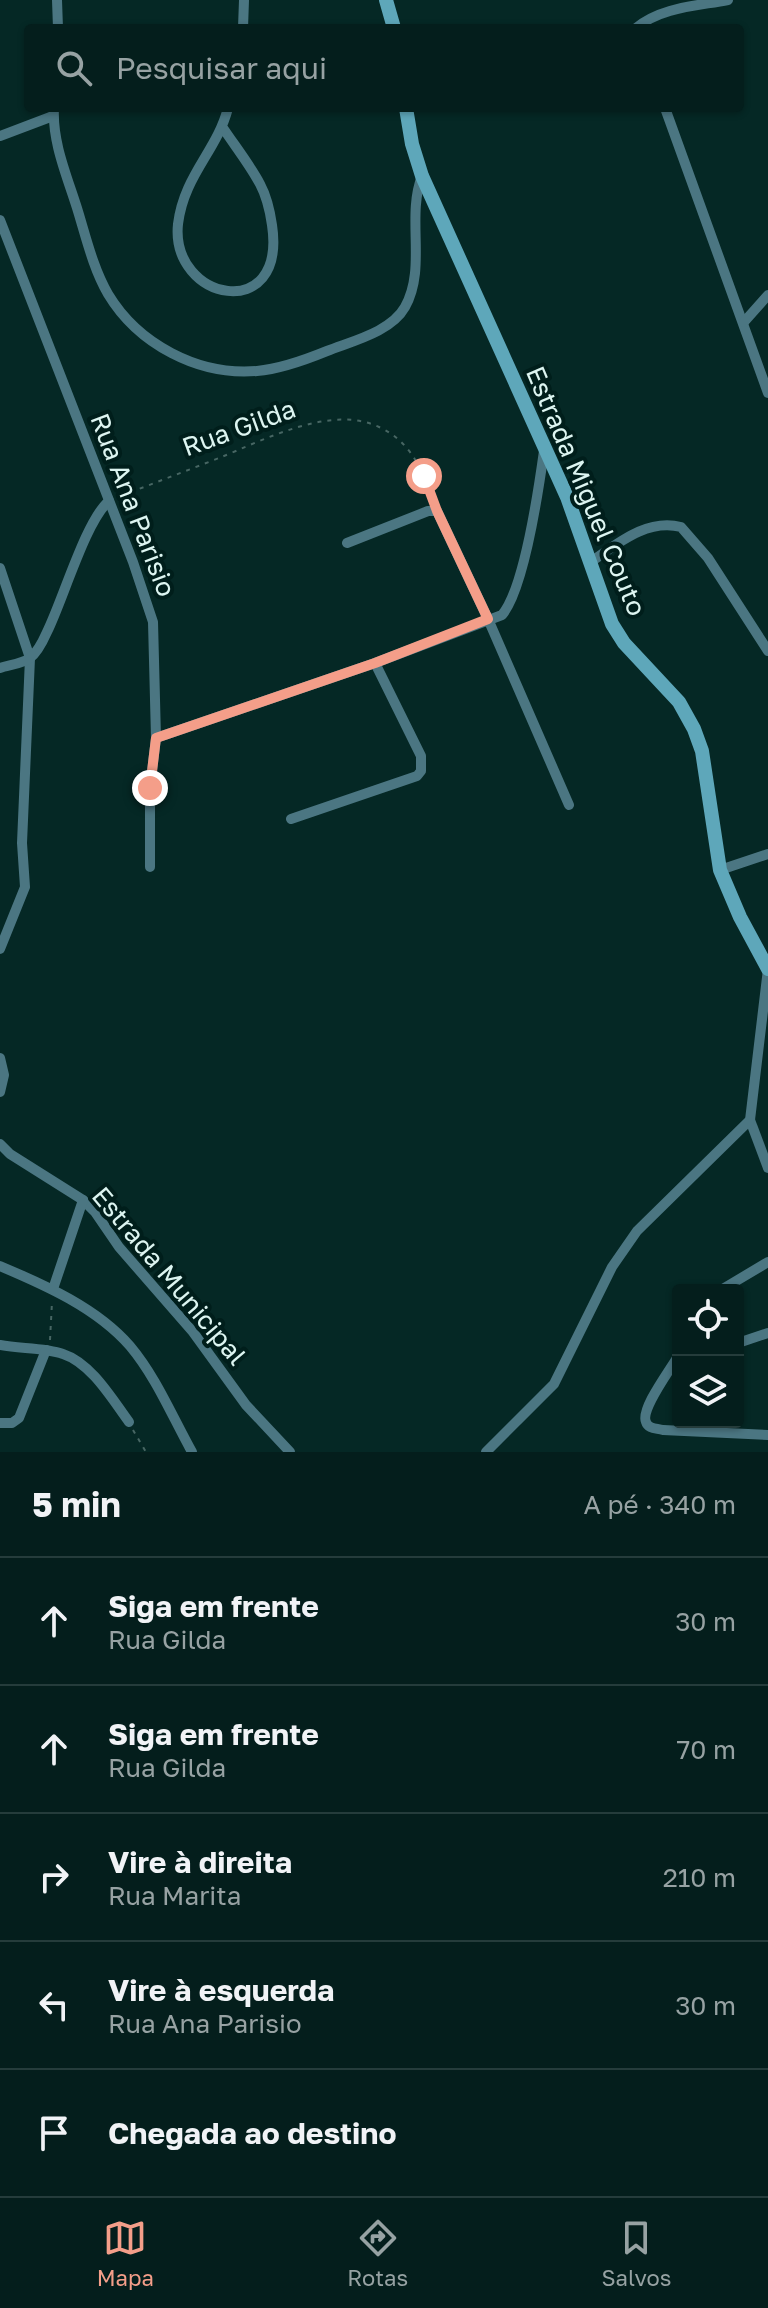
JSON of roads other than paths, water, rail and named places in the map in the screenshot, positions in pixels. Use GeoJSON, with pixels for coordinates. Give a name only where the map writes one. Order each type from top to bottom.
{"type":"FeatureCollection","features":[{"type":"Feature","properties":{"kind":"street"},"geometry":{"type":"LineString","coordinates":[[57,0],[58,24]]}},
{"type":"Feature","properties":{"kind":"street"},"geometry":{"type":"LineString","coordinates":[[243,24],[244,0]]}},
{"type":"Feature","properties":{"kind":"street"},"geometry":{"type":"LineString","coordinates":[[386,0],[393,24]]}},
{"type":"Feature","properties":{"kind":"street"},"geometry":{"type":"LineString","coordinates":[[643,24],[679,9],[728,0]]}},
{"type":"Feature","properties":{"kind":"street"},"geometry":{"type":"LineString","coordinates":[[0,136],[54,112],[61,160],[96,270],[109,295],[129,323],[152,342],[213,370],[260,371],[305,360],[383,328],[397,318],[408,299],[414,274],[414,209],[422,176]]}},
{"type":"Feature","properties":{"kind":"street"},"geometry":{"type":"LineString","coordinates":[[223,128],[260,184],[269,207],[274,243],[270,269],[260,282],[243,290],[221,291],[199,280],[184,261],[178,240],[178,223],[186,190],[195,170],[223,128],[227,112]]}},
{"type":"Feature","properties":{"kind":"street","name":"Estrada Miguel Couto"},"geometry":{"type":"LineString","coordinates":[[407,112],[422,176],[567,497],[612,624],[624,643],[679,702],[694,729],[702,751],[720,870],[740,917],[768,969]]}},
{"type":"Feature","properties":{"kind":"street"},"geometry":{"type":"LineString","coordinates":[[666,112],[768,393]]}},
{"type":"Feature","properties":{"kind":"street","name":"Rua Ana Parisio"},"geometry":{"type":"LineString","coordinates":[[0,220],[138,574],[153,622],[156,738],[150,788],[150,867]]}},
{"type":"Feature","properties":{"kind":"street"},"geometry":{"type":"LineString","coordinates":[[744,322],[768,295]]}},
{"type":"Feature","properties":{"kind":"street"},"geometry":{"type":"LineString","coordinates":[[156,738],[375,663],[502,615],[518,578],[540,484],[545,448]]}},
{"type":"Feature","properties":{"kind":"street"},"geometry":{"type":"LineString","coordinates":[[0,668],[30,658],[41,646],[59,609],[91,525],[109,501]]}},
{"type":"Feature","properties":{"kind":"street"},"geometry":{"type":"LineString","coordinates":[[347,543],[428,511],[439,515],[569,805]]}},
{"type":"Feature","properties":{"kind":"street"},"geometry":{"type":"LineString","coordinates":[[589,563],[648,528],[670,524],[687,532],[708,558],[768,651]]}},
{"type":"Feature","properties":{"kind":"street"},"geometry":{"type":"LineString","coordinates":[[0,568],[30,658],[22,843],[25,887],[0,949]]}},
{"type":"Feature","properties":{"kind":"street"},"geometry":{"type":"LineString","coordinates":[[291,819],[417,776],[423,766],[421,756],[375,663]]}},
{"type":"Feature","properties":{"kind":"street"},"geometry":{"type":"LineString","coordinates":[[720,870],[768,854]]}},
{"type":"Feature","properties":{"kind":"street"},"geometry":{"type":"LineString","coordinates":[[768,969],[750,1120],[768,1168]]}},
{"type":"Feature","properties":{"kind":"street"},"geometry":{"type":"LineString","coordinates":[[0,1058],[4,1075],[0,1092]]}},
{"type":"Feature","properties":{"kind":"street"},"geometry":{"type":"LineString","coordinates":[[486,1452],[554,1384],[612,1267],[630,1239],[750,1120]]}},
{"type":"Feature","properties":{"kind":"street","name":"Estrada Municipal"},"geometry":{"type":"LineString","coordinates":[[0,1144],[10,1154],[83,1200],[95,1212],[119,1247],[193,1332],[246,1405],[290,1452]]}},
{"type":"Feature","properties":{"kind":"street"},"geometry":{"type":"LineString","coordinates":[[53,1289],[83,1200]]}},
{"type":"Feature","properties":{"kind":"street"},"geometry":{"type":"LineString","coordinates":[[731,1284],[768,1262]]}},
{"type":"Feature","properties":{"kind":"street"},"geometry":{"type":"LineString","coordinates":[[0,1266],[53,1289],[101,1320],[129,1346],[157,1385],[192,1452]]}},
{"type":"Feature","properties":{"kind":"street"},"geometry":{"type":"LineString","coordinates":[[744,1341],[768,1333]]}},
{"type":"Feature","properties":{"kind":"street"},"geometry":{"type":"LineString","coordinates":[[0,1345],[61,1352],[80,1364],[129,1422]]}},
{"type":"Feature","properties":{"kind":"street"},"geometry":{"type":"LineString","coordinates":[[0,1423],[12,1423],[19,1418],[46,1350]]}},
{"type":"Feature","properties":{"kind":"street"},"geometry":{"type":"LineString","coordinates":[[672,1368],[645,1411],[649,1427],[768,1435]]}}]}
